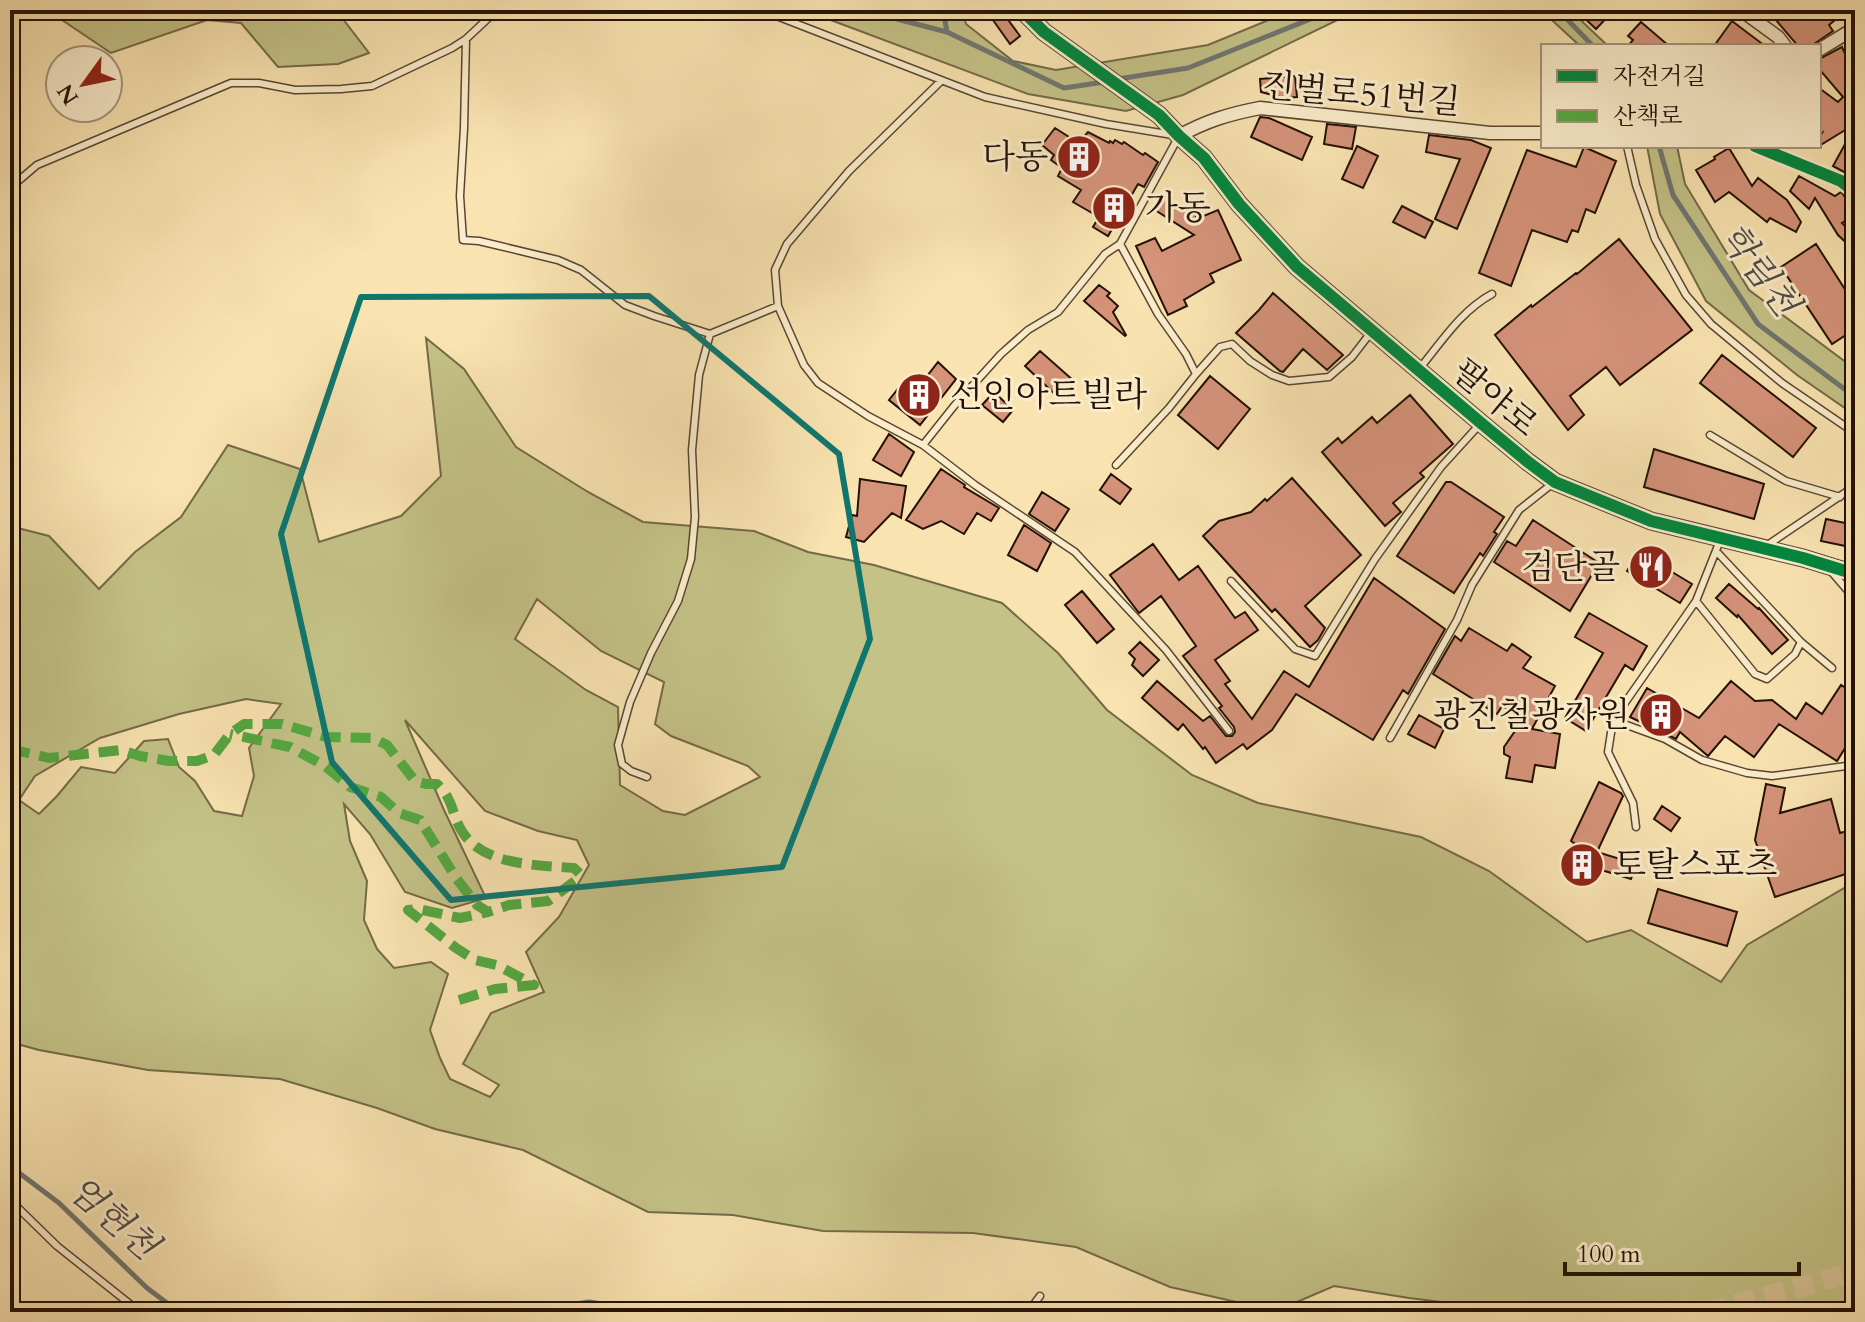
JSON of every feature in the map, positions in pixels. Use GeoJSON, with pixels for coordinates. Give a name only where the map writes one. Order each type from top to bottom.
{"type":"FeatureCollection","features":[{"type":"Feature","properties":{"kind":"street","name":"팔야로"},"geometry":{"type":"LineString","coordinates":[[1022,10],[1044,32],[1159,115],[1204,158],[1239,204],[1297,267],[1418,371],[1555,482],[1718,545],[1763,548],[1855,574]]}},
{"type":"Feature","properties":{"kind":"street"},"geometry":{"type":"LineString","coordinates":[[1741,10],[1783,44]]}},
{"type":"Feature","properties":{"kind":"street"},"geometry":{"type":"LineString","coordinates":[[1821,49],[1855,28]]}},
{"type":"Feature","properties":{"kind":"street","name":"진벌로51번길"},"geometry":{"type":"LineString","coordinates":[[1179,136],[1213,119],[1260,108],[1490,133],[1541,133]]}},
{"type":"Feature","properties":{"kind":"street"},"geometry":{"type":"LineString","coordinates":[[1760,148],[1841,181],[1855,192]]}},
{"type":"Feature","properties":{"kind":"lane"},"geometry":{"type":"LineString","coordinates":[[10,188],[37,165],[231,83],[259,83],[295,90],[372,86],[452,48],[497,10]]}},
{"type":"Feature","properties":{"kind":"lane"},"geometry":{"type":"LineString","coordinates":[[761,10],[985,97],[1106,124],[1179,136],[1120,244],[1105,254],[1058,312],[1028,330],[1001,354],[923,445]]}},
{"type":"Feature","properties":{"kind":"lane"},"geometry":{"type":"LineString","coordinates":[[466,39],[460,196],[463,240],[558,260],[581,270],[625,305],[710,334],[778,306]]}},
{"type":"Feature","properties":{"kind":"lane"},"geometry":{"type":"LineString","coordinates":[[941,81],[849,171],[787,244],[775,270],[778,306],[804,365],[818,383],[868,416],[923,445],[975,485],[1075,552],[1166,650],[1229,731]]}},
{"type":"Feature","properties":{"kind":"lane"},"geometry":{"type":"LineString","coordinates":[[1627,148],[1636,185],[1655,239],[1686,295],[1711,324],[1782,383],[1855,433]]}},
{"type":"Feature","properties":{"kind":"lane"},"geometry":{"type":"LineString","coordinates":[[1120,244],[1158,314],[1196,374]]}},
{"type":"Feature","properties":{"kind":"lane"},"geometry":{"type":"LineString","coordinates":[[1418,371],[1477,302],[1492,294]]}},
{"type":"Feature","properties":{"kind":"lane"},"geometry":{"type":"LineString","coordinates":[[1116,465],[1220,347],[1232,344],[1250,361],[1272,375],[1289,381],[1329,377],[1352,357],[1372,331]]}},
{"type":"Feature","properties":{"kind":"lane"},"geometry":{"type":"LineString","coordinates":[[647,777],[622,764],[618,745],[630,702],[678,601],[691,559],[695,517],[692,450],[699,375],[710,334]]}},
{"type":"Feature","properties":{"kind":"lane"},"geometry":{"type":"LineString","coordinates":[[1231,581],[1295,649],[1315,656],[1375,559],[1441,467],[1481,423]]}},
{"type":"Feature","properties":{"kind":"lane"},"geometry":{"type":"LineString","coordinates":[[1710,435],[1786,481],[1840,497]]}},
{"type":"Feature","properties":{"kind":"lane","name":"팔야로"},"geometry":{"type":"LineString","coordinates":[[1390,738],[1457,620],[1472,585],[1519,510],[1555,482]]}},
{"type":"Feature","properties":{"kind":"lane"},"geometry":{"type":"LineString","coordinates":[[1763,548],[1855,486]]}},
{"type":"Feature","properties":{"kind":"lane"},"geometry":{"type":"LineString","coordinates":[[1636,827],[1633,803],[1608,752],[1613,720],[1696,601],[1718,545],[1801,642],[1832,668]]}},
{"type":"Feature","properties":{"kind":"lane"},"geometry":{"type":"LineString","coordinates":[[1825,564],[1855,599]]}},
{"type":"Feature","properties":{"kind":"lane"},"geometry":{"type":"LineString","coordinates":[[1696,601],[1755,674],[1767,679],[1795,654],[1801,642]]}},
{"type":"Feature","properties":{"kind":"lane"},"geometry":{"type":"LineString","coordinates":[[1613,720],[1665,739],[1702,760],[1747,773],[1772,776],[1846,766]]}},
{"type":"Feature","properties":{"kind":"lane"},"geometry":{"type":"LineString","coordinates":[[10,1200],[57,1246],[140,1312]]}},
{"type":"Feature","properties":{"kind":"lane"},"geometry":{"type":"LineString","coordinates":[[1028,1312],[1040,1296]]}},
{"type":"Feature","properties":{"kind":"lane"},"geometry":{"type":"LineString","coordinates":[[978,1312],[1002,1312]]}},
{"type":"Feature","properties":{"kind":"highlighted area"},"geometry":{"type":"Polygon","coordinates":[[[649,296],[839,454],[870,639],[782,867],[451,900],[332,762],[281,534],[361,297],[649,296]]]}},
{"type":"Feature","properties":{"kind":"shaded area"},"geometry":{"type":"Polygon","coordinates":[[[51,10],[336,10],[369,53],[338,64],[278,67],[241,23],[207,20],[124,49],[124,44],[98,44],[51,10]]]}},
{"type":"Feature","properties":{"kind":"shaded area"},"geometry":{"type":"Polygon","coordinates":[[[809,10],[962,10],[966,24],[1013,61],[1056,70],[1208,45],[1293,10],[1358,10],[1183,95],[1126,111],[1028,94],[809,10]]]}},
{"type":"Feature","properties":{"kind":"shaded area"},"geometry":{"type":"Polygon","coordinates":[[[1541,10],[1570,10],[1606,44],[1578,44],[1541,10]]]}},
{"type":"Feature","properties":{"kind":"shaded area"},"geometry":{"type":"Polygon","coordinates":[[[1647,148],[1677,148],[1685,184],[1749,290],[1855,369],[1855,415],[1797,375],[1706,301],[1660,214],[1647,148]]]}},
{"type":"Feature","properties":{"kind":"shaded area"},"geometry":{"type":"Polygon","coordinates":[[[426,338],[464,369],[516,447],[643,522],[754,531],[808,552],[874,565],[1002,603],[1058,653],[1107,710],[1192,775],[1258,803],[1421,837],[1489,871],[1587,942],[1631,930],[1721,982],[1747,945],[1855,884],[1855,1312],[1523,1312],[1334,1286],[1276,1311],[1170,1287],[1076,1247],[973,1233],[823,1231],[733,1215],[648,1212],[523,1150],[435,1129],[280,1079],[148,1070],[10,1042],[10,526],[49,536],[99,589],[135,552],[181,517],[228,445],[300,469],[319,542],[401,516],[441,476],[426,338]],[[537,599],[515,639],[586,690],[618,707],[620,785],[663,811],[685,815],[760,777],[748,766],[671,736],[655,724],[664,682],[601,651],[537,599]],[[246,699],[179,714],[100,738],[35,776],[19,800],[39,814],[81,767],[115,773],[144,741],[168,739],[179,767],[195,781],[214,811],[242,816],[254,776],[249,748],[281,704],[246,699]],[[405,720],[486,898],[452,908],[405,892],[370,834],[344,804],[350,841],[367,881],[364,920],[377,949],[394,968],[431,962],[448,974],[430,1030],[450,1079],[490,1097],[499,1085],[463,1064],[491,1013],[544,992],[526,952],[559,917],[589,865],[577,840],[538,831],[485,811],[405,720]]]}},
{"type":"Feature","properties":{"kind":"building"},"geometry":{"type":"Polygon","coordinates":[[[1576,10],[1614,10],[1596,29],[1576,10]]]}},
{"type":"Feature","properties":{"kind":"building"},"geometry":{"type":"Polygon","coordinates":[[[1786,10],[1827,10],[1835,20],[1829,25],[1833,31],[1814,44],[1796,44],[1775,19],[1786,10]]]}},
{"type":"Feature","properties":{"kind":"building"},"geometry":{"type":"Polygon","coordinates":[[[1003,13],[1020,36],[1010,44],[993,20],[1003,13]]]}},
{"type":"Feature","properties":{"kind":"building"},"geometry":{"type":"Polygon","coordinates":[[[1732,21],[1762,44],[1715,44],[1732,21]]]}},
{"type":"Feature","properties":{"kind":"building"},"geometry":{"type":"Polygon","coordinates":[[[1641,22],[1667,44],[1630,44],[1633,40],[1628,36],[1641,22]]]}},
{"type":"Feature","properties":{"kind":"building"},"geometry":{"type":"Polygon","coordinates":[[[1842,47],[1845,54],[1855,47],[1855,124],[1821,145],[1821,89],[1838,102],[1843,97],[1821,71],[1821,58],[1842,47]]]}},
{"type":"Feature","properties":{"kind":"building"},"geometry":{"type":"Polygon","coordinates":[[[1295,76],[1297,97],[1284,98],[1261,92],[1260,79],[1295,76]]]}},
{"type":"Feature","properties":{"kind":"building"},"geometry":{"type":"Polygon","coordinates":[[[1260,117],[1312,137],[1302,160],[1251,137],[1260,117]]]}},
{"type":"Feature","properties":{"kind":"building"},"geometry":{"type":"Polygon","coordinates":[[[1327,124],[1356,127],[1352,149],[1324,144],[1327,124]]]}},
{"type":"Feature","properties":{"kind":"building"},"geometry":{"type":"Polygon","coordinates":[[[1855,126],[1855,178],[1833,166],[1855,126]]]}},
{"type":"Feature","properties":{"kind":"building"},"geometry":{"type":"Polygon","coordinates":[[[1055,128],[1077,142],[1088,132],[1109,143],[1115,140],[1124,142],[1158,162],[1144,187],[1138,184],[1108,236],[1093,227],[1099,217],[1073,202],[1081,190],[1058,176],[1062,168],[1051,160],[1054,155],[1042,145],[1055,128]]]}},
{"type":"Feature","properties":{"kind":"building"},"geometry":{"type":"Polygon","coordinates":[[[1429,135],[1471,140],[1491,148],[1457,229],[1435,219],[1460,159],[1426,152],[1429,135]]]}},
{"type":"Feature","properties":{"kind":"building"},"geometry":{"type":"Polygon","coordinates":[[[1357,146],[1378,156],[1363,188],[1342,179],[1357,146]]]}},
{"type":"Feature","properties":{"kind":"building"},"geometry":{"type":"Polygon","coordinates":[[[1584,148],[1616,161],[1595,213],[1586,209],[1578,232],[1572,230],[1567,242],[1532,230],[1511,286],[1479,273],[1527,150],[1576,167],[1584,148]]]}},
{"type":"Feature","properties":{"kind":"building"},"geometry":{"type":"Polygon","coordinates":[[[1729,148],[1752,186],[1758,178],[1787,200],[1801,222],[1796,232],[1770,218],[1767,222],[1729,192],[1715,202],[1696,170],[1729,148]]]}},
{"type":"Feature","properties":{"kind":"building"},"geometry":{"type":"Polygon","coordinates":[[[1799,176],[1835,196],[1841,192],[1843,194],[1855,213],[1842,223],[1855,235],[1855,251],[1838,235],[1815,198],[1809,209],[1790,191],[1799,176]]]}},
{"type":"Feature","properties":{"kind":"building"},"geometry":{"type":"Polygon","coordinates":[[[1164,196],[1199,218],[1218,210],[1241,260],[1210,274],[1214,282],[1184,300],[1187,306],[1168,315],[1136,246],[1155,238],[1162,251],[1194,235],[1155,210],[1164,196]]]}},
{"type":"Feature","properties":{"kind":"building"},"geometry":{"type":"Polygon","coordinates":[[[1402,206],[1433,222],[1425,238],[1393,222],[1402,206]]]}},
{"type":"Feature","properties":{"kind":"building"},"geometry":{"type":"Polygon","coordinates":[[[1619,239],[1692,330],[1620,385],[1606,367],[1570,396],[1584,415],[1568,430],[1495,335],[1619,239]]]}},
{"type":"Feature","properties":{"kind":"building"},"geometry":{"type":"Polygon","coordinates":[[[1816,244],[1855,305],[1855,329],[1832,344],[1781,267],[1816,244]]]}},
{"type":"Feature","properties":{"kind":"building"},"geometry":{"type":"Polygon","coordinates":[[[1099,285],[1110,293],[1107,296],[1118,306],[1113,312],[1125,336],[1084,301],[1099,285]]]}},
{"type":"Feature","properties":{"kind":"building"},"geometry":{"type":"Polygon","coordinates":[[[1273,293],[1343,355],[1327,370],[1303,349],[1283,372],[1280,371],[1236,333],[1273,293]]]}},
{"type":"Feature","properties":{"kind":"building"},"geometry":{"type":"Polygon","coordinates":[[[1040,351],[1074,381],[1059,398],[1025,366],[1040,351]]]}},
{"type":"Feature","properties":{"kind":"building"},"geometry":{"type":"Polygon","coordinates":[[[1722,355],[1816,428],[1793,457],[1700,383],[1722,355]]]}},
{"type":"Feature","properties":{"kind":"building","name":"선인아트빌라"},"geometry":{"type":"Polygon","coordinates":[[[938,362],[956,379],[920,425],[889,400],[905,380],[917,389],[938,362]]]}},
{"type":"Feature","properties":{"kind":"building"},"geometry":{"type":"Polygon","coordinates":[[[1210,376],[1250,409],[1218,449],[1178,415],[1210,376]]]}},
{"type":"Feature","properties":{"kind":"building"},"geometry":{"type":"Polygon","coordinates":[[[994,392],[1013,410],[1003,422],[982,405],[994,392]]]}},
{"type":"Feature","properties":{"kind":"building"},"geometry":{"type":"Polygon","coordinates":[[[1410,395],[1453,444],[1420,473],[1424,477],[1393,503],[1401,512],[1385,526],[1322,452],[1338,438],[1342,443],[1372,417],[1377,423],[1410,395]]]}},
{"type":"Feature","properties":{"kind":"building"},"geometry":{"type":"Polygon","coordinates":[[[889,434],[914,452],[901,476],[873,460],[889,434]]]}},
{"type":"Feature","properties":{"kind":"building"},"geometry":{"type":"Polygon","coordinates":[[[1654,449],[1764,484],[1754,519],[1644,487],[1654,449]]]}},
{"type":"Feature","properties":{"kind":"building"},"geometry":{"type":"Polygon","coordinates":[[[941,469],[999,508],[991,521],[977,513],[964,534],[941,521],[923,529],[906,520],[941,469]]]}},
{"type":"Feature","properties":{"kind":"building"},"geometry":{"type":"Polygon","coordinates":[[[1111,474],[1131,489],[1120,504],[1100,490],[1111,474]]]}},
{"type":"Feature","properties":{"kind":"building"},"geometry":{"type":"Polygon","coordinates":[[[1292,478],[1361,555],[1305,606],[1325,628],[1310,647],[1275,609],[1272,612],[1203,536],[1219,521],[1251,512],[1292,478]]]}},
{"type":"Feature","properties":{"kind":"building"},"geometry":{"type":"Polygon","coordinates":[[[860,479],[906,486],[901,518],[892,513],[864,542],[846,537],[852,515],[857,516],[860,479]]]}},
{"type":"Feature","properties":{"kind":"building"},"geometry":{"type":"Polygon","coordinates":[[[1446,482],[1451,482],[1504,517],[1483,556],[1480,553],[1454,593],[1397,556],[1446,482]]]}},
{"type":"Feature","properties":{"kind":"building"},"geometry":{"type":"Polygon","coordinates":[[[1042,492],[1069,509],[1055,531],[1029,514],[1042,492]]]}},
{"type":"Feature","properties":{"kind":"building"},"geometry":{"type":"Polygon","coordinates":[[[1826,519],[1855,525],[1855,548],[1821,541],[1826,519]]]}},
{"type":"Feature","properties":{"kind":"building"},"geometry":{"type":"Polygon","coordinates":[[[1533,520],[1599,563],[1570,611],[1494,562],[1507,541],[1516,546],[1533,520]]]}},
{"type":"Feature","properties":{"kind":"building"},"geometry":{"type":"Polygon","coordinates":[[[1024,525],[1051,543],[1037,571],[1008,555],[1024,525]]]}},
{"type":"Feature","properties":{"kind":"building"},"geometry":{"type":"Polygon","coordinates":[[[1153,544],[1179,580],[1198,566],[1235,618],[1245,612],[1258,630],[1215,660],[1230,681],[1225,684],[1252,719],[1284,671],[1309,687],[1374,578],[1445,629],[1408,694],[1403,690],[1373,740],[1296,694],[1272,730],[1247,749],[1243,744],[1216,763],[1183,724],[1178,730],[1142,698],[1157,681],[1203,721],[1210,716],[1226,736],[1232,736],[1235,732],[1219,708],[1222,706],[1183,656],[1196,646],[1161,596],[1139,613],[1110,575],[1153,544]]]}},
{"type":"Feature","properties":{"kind":"building"},"geometry":{"type":"Polygon","coordinates":[[[1639,552],[1692,584],[1680,603],[1627,571],[1639,552]]]}},
{"type":"Feature","properties":{"kind":"building"},"geometry":{"type":"Polygon","coordinates":[[[1729,584],[1759,608],[1788,640],[1772,654],[1738,615],[1716,598],[1729,584]]]}},
{"type":"Feature","properties":{"kind":"building"},"geometry":{"type":"Polygon","coordinates":[[[1082,591],[1114,629],[1097,643],[1065,605],[1082,591]]]}},
{"type":"Feature","properties":{"kind":"building"},"geometry":{"type":"Polygon","coordinates":[[[1589,613],[1647,646],[1633,670],[1625,665],[1586,731],[1565,718],[1603,653],[1575,637],[1589,613]]]}},
{"type":"Feature","properties":{"kind":"building"},"geometry":{"type":"Polygon","coordinates":[[[1469,628],[1507,651],[1512,644],[1531,657],[1523,668],[1555,686],[1532,729],[1560,734],[1555,768],[1535,765],[1532,782],[1506,778],[1510,757],[1504,754],[1504,747],[1517,728],[1519,715],[1502,706],[1497,714],[1433,674],[1455,636],[1461,641],[1469,628]]]}},
{"type":"Feature","properties":{"kind":"building"},"geometry":{"type":"Polygon","coordinates":[[[1140,642],[1159,660],[1143,676],[1132,665],[1135,659],[1129,653],[1140,642]]]}},
{"type":"Feature","properties":{"kind":"building"},"geometry":{"type":"Polygon","coordinates":[[[1731,681],[1755,701],[1772,700],[1796,719],[1806,703],[1822,714],[1841,685],[1855,694],[1855,732],[1837,761],[1779,724],[1754,757],[1725,736],[1708,756],[1680,732],[1676,739],[1630,717],[1647,688],[1699,718],[1731,681]]]}},
{"type":"Feature","properties":{"kind":"building"},"geometry":{"type":"Polygon","coordinates":[[[1419,715],[1444,729],[1435,748],[1408,734],[1419,715]]]}},
{"type":"Feature","properties":{"kind":"building"},"geometry":{"type":"Polygon","coordinates":[[[1599,782],[1623,796],[1597,852],[1636,864],[1631,879],[1598,869],[1591,882],[1562,868],[1574,843],[1571,841],[1599,782]]]}},
{"type":"Feature","properties":{"kind":"building"},"geometry":{"type":"Polygon","coordinates":[[[1766,784],[1785,788],[1780,813],[1831,799],[1840,833],[1855,829],[1855,871],[1775,897],[1755,840],[1766,784]]]}},
{"type":"Feature","properties":{"kind":"building"},"geometry":{"type":"Polygon","coordinates":[[[1662,806],[1680,818],[1671,831],[1654,819],[1662,806]]]}},
{"type":"Feature","properties":{"kind":"building"},"geometry":{"type":"Polygon","coordinates":[[[1658,889],[1737,912],[1727,946],[1648,923],[1658,889]]]}},
{"type":"Feature","properties":{"kind":"waterway","name":"학림천"},"geometry":{"type":"LineString","coordinates":[[862,10],[947,32],[1064,88],[1104,82]]}},
{"type":"Feature","properties":{"kind":"waterway"},"geometry":{"type":"LineString","coordinates":[[943,10],[947,32]]}},
{"type":"Feature","properties":{"kind":"waterway","name":"학림천"},"geometry":{"type":"LineString","coordinates":[[1118,79],[1188,68],[1333,10]]}},
{"type":"Feature","properties":{"kind":"waterway","name":"학림천"},"geometry":{"type":"LineString","coordinates":[[1558,10],[1591,44]]}},
{"type":"Feature","properties":{"kind":"waterway","name":"학림천"},"geometry":{"type":"LineString","coordinates":[[1660,148],[1673,195],[1758,324],[1855,397]]}},
{"type":"Feature","properties":{"kind":"waterway","name":"엄현천"},"geometry":{"type":"LineString","coordinates":[[10,1166],[59,1203],[147,1288],[179,1312]]}},
{"type":"Feature","properties":{"kind":"waterway","name":"엄현천"},"geometry":{"type":"LineString","coordinates":[[521,1312],[589,1302],[657,1312]]}},
{"type":"Feature","properties":{"kind":"tunnel"},"geometry":{"type":"LineString","coordinates":[[1707,1312],[1855,1272]]}},
{"type":"Feature","properties":{"kind":"marked path"},"geometry":{"type":"LineString","coordinates":[[10,749],[49,758],[121,750],[169,761],[197,761],[214,755],[230,734],[244,724],[282,724],[326,737],[373,738],[387,745],[415,781],[437,784],[442,789],[460,828],[469,841],[481,850],[511,861],[574,868],[580,874],[548,901],[509,905],[488,912],[477,905],[456,878],[420,820],[399,813],[381,797],[350,787],[325,766],[290,747],[230,734]]}},
{"type":"Feature","properties":{"kind":"marked path"},"geometry":{"type":"LineString","coordinates":[[459,1000],[495,989],[534,985],[497,965],[475,960],[408,910],[418,909],[460,918],[488,912]]}},
{"type":"Feature","properties":{"kind":"cycle path"},"geometry":{"type":"LineString","coordinates":[[1022,10],[1044,32],[1159,115],[1204,158],[1239,204],[1297,267],[1555,482],[1651,521],[1803,558],[1855,574]]}},
{"type":"Feature","properties":{"kind":"cycle path"},"geometry":{"type":"LineString","coordinates":[[1760,148],[1841,181],[1855,192]]}},
{"type":"Feature","properties":{"kind":"place","name":"다동"},"geometry":{"type":"Point","coordinates":[1079,157]}},
{"type":"Feature","properties":{"kind":"place","name":"가동"},"geometry":{"type":"Point","coordinates":[1114,208]}},
{"type":"Feature","properties":{"kind":"place","name":"선인아트빌라"},"geometry":{"type":"Point","coordinates":[919,395]}},
{"type":"Feature","properties":{"kind":"place","name":"검단골"},"geometry":{"type":"Point","coordinates":[1651,567]}},
{"type":"Feature","properties":{"kind":"place","name":"광진철광자원"},"geometry":{"type":"Point","coordinates":[1661,715]}},
{"type":"Feature","properties":{"kind":"place","name":"토탈스포츠"},"geometry":{"type":"Point","coordinates":[1582,865]}}]}
